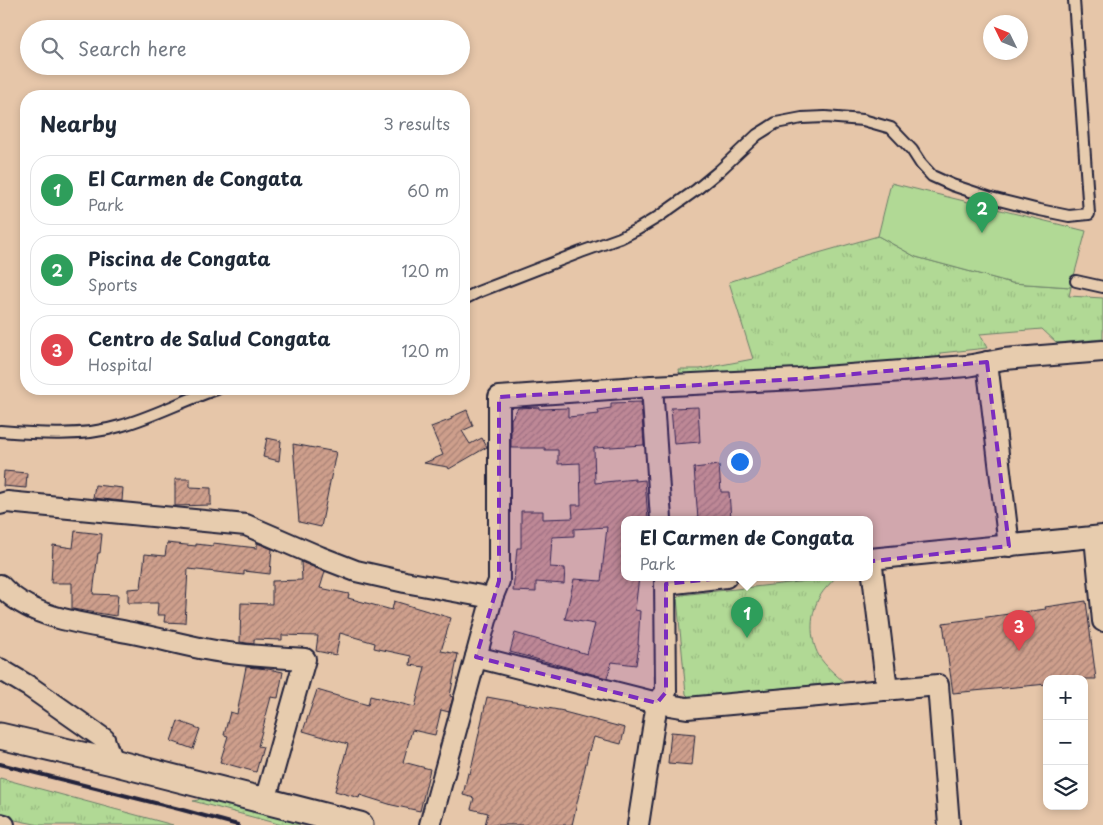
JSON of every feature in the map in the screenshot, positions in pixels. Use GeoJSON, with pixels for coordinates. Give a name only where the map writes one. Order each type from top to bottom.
{"type":"FeatureCollection","features":[{"type":"Feature","properties":{"kind":"street"},"geometry":{"type":"LineString","coordinates":[[430,825],[492,598],[499,581],[499,397],[652,386],[798,379],[967,366],[1004,359],[1103,351]]}},
{"type":"Feature","properties":{"kind":"street"},"geometry":{"type":"LineString","coordinates":[[987,362],[1009,546]]}},
{"type":"Feature","properties":{"kind":"street"},"geometry":{"type":"LineString","coordinates":[[652,386],[661,516]]}},
{"type":"Feature","properties":{"kind":"street"},"geometry":{"type":"LineString","coordinates":[[0,504],[7,502],[246,525],[356,571],[492,598]]}},
{"type":"Feature","properties":{"kind":"street"},"geometry":{"type":"LineString","coordinates":[[873,559],[1099,537],[1103,621]]}},
{"type":"Feature","properties":{"kind":"street"},"geometry":{"type":"LineString","coordinates":[[638,825],[658,703],[666,692],[665,581]]}},
{"type":"Feature","properties":{"kind":"street"},"geometry":{"type":"LineString","coordinates":[[873,581],[887,690]]}},
{"type":"Feature","properties":{"kind":"street"},"geometry":{"type":"LineString","coordinates":[[0,586],[18,600],[50,616],[211,650],[305,659],[265,801]]}},
{"type":"Feature","properties":{"kind":"street"},"geometry":{"type":"LineString","coordinates":[[476,657],[658,703],[686,708],[938,685],[949,825]]}},
{"type":"Feature","properties":{"kind":"street"},"geometry":{"type":"LineString","coordinates":[[0,669],[30,686],[104,739],[112,762]]}},
{"type":"Feature","properties":{"kind":"street"},"geometry":{"type":"LineString","coordinates":[[0,736],[112,762],[360,825]]}},
{"type":"Feature","properties":{"kind":"street"},"geometry":{"type":"LineString","coordinates":[[0,824],[4,825]]}},
{"type":"Feature","properties":{"kind":"lane"},"geometry":{"type":"LineString","coordinates":[[470,297],[620,238],[638,229],[696,190],[757,135],[776,123],[802,118],[825,117],[863,120],[891,128],[912,150],[920,164],[932,176],[945,182],[990,198],[1035,209],[1069,216],[1089,214],[1074,0]]}},
{"type":"Feature","properties":{"kind":"lane"},"geometry":{"type":"LineString","coordinates":[[1076,281],[1103,286]]}},
{"type":"Feature","properties":{"kind":"lane"},"geometry":{"type":"LineString","coordinates":[[0,431],[72,433],[119,427],[202,395]]}},
{"type":"Feature","properties":{"kind":"highlighted area"},"geometry":{"type":"Polygon","coordinates":[[[987,362],[1009,546],[666,584],[666,692],[657,703],[476,657],[499,581],[499,397],[798,379],[987,362]]]}},
{"type":"Feature","properties":{"kind":"green space"},"geometry":{"type":"Polygon","coordinates":[[[891,183],[1086,231],[1071,287],[1012,283],[916,257],[878,236],[891,183]]]}},
{"type":"Feature","properties":{"kind":"green space"},"geometry":{"type":"Polygon","coordinates":[[[878,236],[916,257],[1012,283],[1071,287],[1069,296],[1103,298],[1103,339],[1057,343],[1042,329],[980,334],[987,348],[940,353],[940,361],[759,374],[680,375],[679,369],[700,369],[753,359],[729,282],[794,260],[878,236]]]}},
{"type":"Feature","properties":{"kind":"green space"},"geometry":{"type":"Polygon","coordinates":[[[808,581],[832,581],[823,591],[814,610],[812,634],[819,656],[827,667],[844,682],[689,697],[686,694],[677,598],[681,595],[808,581]]]}},
{"type":"Feature","properties":{"kind":"green space"},"geometry":{"type":"Polygon","coordinates":[[[0,778],[173,825],[40,825],[0,817],[0,778]]]}},
{"type":"Feature","properties":{"kind":"green space"},"geometry":{"type":"Polygon","coordinates":[[[202,797],[313,825],[282,825],[193,801],[202,797]]]}},
{"type":"Feature","properties":{"kind":"building"},"geometry":{"type":"Polygon","coordinates":[[[641,402],[644,445],[594,448],[595,483],[635,479],[635,481],[645,480],[648,516],[621,516],[621,581],[639,581],[635,610],[640,611],[639,645],[636,665],[612,662],[607,678],[510,652],[515,633],[587,654],[595,624],[565,619],[574,579],[601,581],[607,527],[574,529],[574,536],[552,537],[550,567],[565,568],[564,584],[536,582],[536,592],[513,591],[517,548],[521,548],[521,511],[543,511],[543,519],[573,518],[572,505],[581,505],[580,463],[558,464],[558,450],[511,448],[511,419],[518,408],[568,408],[568,417],[599,414],[598,410],[611,408],[611,403],[641,402]]]}},
{"type":"Feature","properties":{"kind":"building"},"geometry":{"type":"Polygon","coordinates":[[[698,407],[700,442],[674,444],[671,408],[698,407]]]}},
{"type":"Feature","properties":{"kind":"building"},"geometry":{"type":"Polygon","coordinates":[[[467,410],[473,426],[462,431],[470,444],[482,438],[487,447],[449,469],[448,467],[424,463],[443,455],[431,427],[452,419],[451,417],[467,410]]]}},
{"type":"Feature","properties":{"kind":"building"},"geometry":{"type":"Polygon","coordinates":[[[267,438],[281,441],[279,461],[263,457],[267,438]]]}},
{"type":"Feature","properties":{"kind":"building"},"geometry":{"type":"Polygon","coordinates":[[[293,444],[336,452],[321,527],[299,522],[293,444]]]}},
{"type":"Feature","properties":{"kind":"building"},"geometry":{"type":"Polygon","coordinates":[[[719,465],[721,492],[729,492],[731,516],[698,516],[694,468],[719,465]]]}},
{"type":"Feature","properties":{"kind":"building"},"geometry":{"type":"Polygon","coordinates":[[[4,471],[27,473],[26,488],[3,486],[4,471]]]}},
{"type":"Feature","properties":{"kind":"building"},"geometry":{"type":"Polygon","coordinates":[[[175,479],[190,479],[190,487],[211,488],[211,505],[175,506],[175,479]]]}},
{"type":"Feature","properties":{"kind":"building"},"geometry":{"type":"Polygon","coordinates":[[[95,485],[123,488],[122,501],[93,498],[95,485]]]}},
{"type":"Feature","properties":{"kind":"building"},"geometry":{"type":"Polygon","coordinates":[[[75,531],[102,534],[93,594],[118,595],[116,616],[72,609],[72,583],[51,583],[53,545],[73,548],[75,531]]]}},
{"type":"Feature","properties":{"kind":"building"},"geometry":{"type":"Polygon","coordinates":[[[167,543],[213,546],[213,543],[257,548],[257,543],[272,549],[270,574],[244,571],[244,575],[188,569],[185,623],[164,622],[165,615],[157,615],[158,603],[128,603],[128,589],[141,588],[145,554],[165,556],[167,543]]]}},
{"type":"Feature","properties":{"kind":"building"},"geometry":{"type":"Polygon","coordinates":[[[301,562],[325,572],[320,588],[349,594],[348,598],[392,610],[394,601],[451,618],[441,651],[458,654],[450,696],[453,697],[449,712],[441,710],[435,735],[412,730],[403,762],[430,769],[420,811],[360,795],[359,798],[335,791],[348,744],[303,731],[317,690],[368,705],[370,696],[415,707],[425,667],[410,665],[411,656],[374,648],[375,643],[340,633],[336,655],[316,651],[318,636],[282,635],[282,640],[254,639],[254,644],[240,642],[241,603],[272,604],[272,581],[302,580],[301,562]]]}},
{"type":"Feature","properties":{"kind":"building"},"geometry":{"type":"Polygon","coordinates":[[[1086,601],[1096,679],[1088,679],[1088,675],[1043,675],[1043,684],[953,693],[943,623],[1046,609],[1045,607],[1086,601]]]}},
{"type":"Feature","properties":{"kind":"building"},"geometry":{"type":"Polygon","coordinates":[[[246,667],[283,672],[278,698],[271,697],[258,746],[263,747],[256,772],[220,762],[228,736],[224,735],[230,712],[237,714],[246,667]]]}},
{"type":"Feature","properties":{"kind":"building"},"geometry":{"type":"Polygon","coordinates":[[[487,697],[564,711],[625,728],[621,744],[594,737],[589,750],[572,825],[485,825],[488,813],[471,809],[474,798],[463,795],[468,773],[470,774],[487,697]]]}},
{"type":"Feature","properties":{"kind":"building"},"geometry":{"type":"Polygon","coordinates":[[[178,721],[200,729],[193,749],[171,741],[178,721]]]}},
{"type":"Feature","properties":{"kind":"building"},"geometry":{"type":"Polygon","coordinates":[[[671,732],[695,734],[692,765],[668,763],[671,732]]]}},
{"type":"Feature","properties":{"kind":"railway"},"geometry":{"type":"LineString","coordinates":[[0,764],[238,825]]}},
{"type":"Feature","properties":{"kind":"place","name":"Piscina de Congata"},"geometry":{"type":"Point","coordinates":[982,233]}},
{"type":"Feature","properties":{"kind":"place","name":"El Carmen de Congata"},"geometry":{"type":"Point","coordinates":[747,638]}},
{"type":"Feature","properties":{"kind":"place","name":"Centro de Salud Congata"},"geometry":{"type":"Point","coordinates":[1019,651]}}]}
